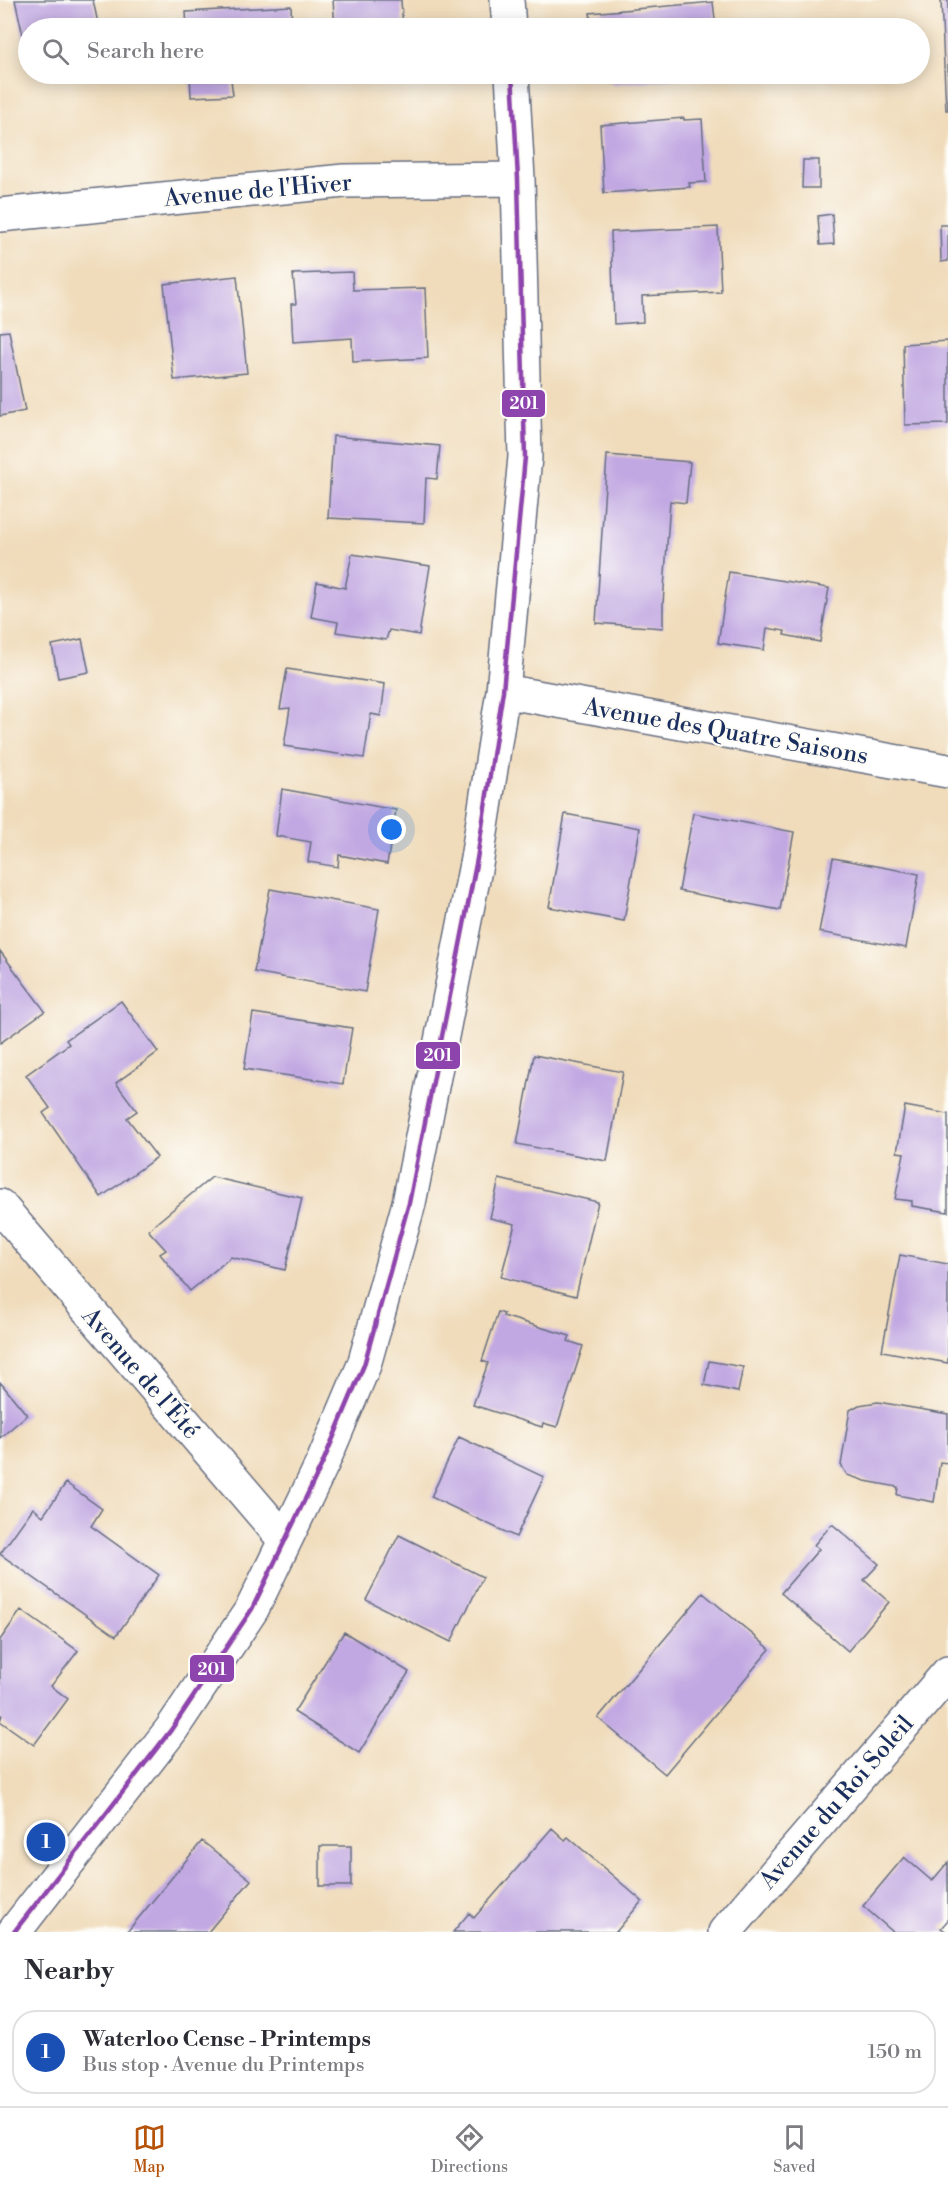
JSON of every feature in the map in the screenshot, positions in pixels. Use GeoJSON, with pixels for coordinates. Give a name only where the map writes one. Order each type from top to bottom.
{"type":"FeatureCollection","features":[{"type":"Feature","properties":{"kind":"street"},"geometry":{"type":"LineString","coordinates":[[507,0],[508,18]]}},
{"type":"Feature","properties":{"kind":"street"},"geometry":{"type":"LineString","coordinates":[[14,1932],[171,1730],[252,1609],[323,1461],[364,1365],[409,1203],[477,859],[503,691],[525,457],[518,179],[513,84]]}},
{"type":"Feature","properties":{"kind":"street","name":"Avenue de l'Hiver"},"geometry":{"type":"LineString","coordinates":[[0,215],[344,181],[518,179]]}},
{"type":"Feature","properties":{"kind":"street","name":"Avenue des Quatre Saisons"},"geometry":{"type":"LineString","coordinates":[[503,691],[948,771]]}},
{"type":"Feature","properties":{"kind":"street","name":"Avenue de l'Été"},"geometry":{"type":"LineString","coordinates":[[0,1206],[284,1539]]}},
{"type":"Feature","properties":{"kind":"street","name":"Avenue du Roi Soleil"},"geometry":{"type":"LineString","coordinates":[[725,1932],[948,1672]]}},
{"type":"Feature","properties":{"kind":"building"},"geometry":{"type":"Polygon","coordinates":[[[15,0],[93,0],[97,18],[19,18],[15,0]]]}},
{"type":"Feature","properties":{"kind":"building"},"geometry":{"type":"Polygon","coordinates":[[[333,0],[401,0],[402,18],[334,18],[333,0]]]}},
{"type":"Feature","properties":{"kind":"building"},"geometry":{"type":"Polygon","coordinates":[[[941,0],[948,0],[948,110],[946,110],[941,0]]]}},
{"type":"Feature","properties":{"kind":"building"},"geometry":{"type":"Polygon","coordinates":[[[713,2],[715,18],[591,18],[590,13],[713,2]]]}},
{"type":"Feature","properties":{"kind":"building"},"geometry":{"type":"Polygon","coordinates":[[[291,6],[292,18],[186,18],[186,12],[291,6]]]}},
{"type":"Feature","properties":{"kind":"building"},"geometry":{"type":"Polygon","coordinates":[[[190,84],[232,84],[233,95],[191,97],[190,84]]]}},
{"type":"Feature","properties":{"kind":"building"},"geometry":{"type":"Polygon","coordinates":[[[684,118],[684,120],[702,119],[706,182],[689,183],[690,187],[604,193],[600,125],[684,118]]]}},
{"type":"Feature","properties":{"kind":"building"},"geometry":{"type":"Polygon","coordinates":[[[803,160],[819,160],[819,188],[802,188],[803,160]]]}},
{"type":"Feature","properties":{"kind":"building"},"geometry":{"type":"Polygon","coordinates":[[[832,214],[834,244],[820,245],[818,216],[832,214]]]}},
{"type":"Feature","properties":{"kind":"building"},"geometry":{"type":"Polygon","coordinates":[[[940,225],[948,225],[948,261],[941,262],[940,225]]]}},
{"type":"Feature","properties":{"kind":"building"},"geometry":{"type":"Polygon","coordinates":[[[718,227],[721,292],[642,296],[643,322],[614,324],[611,232],[718,227]]]}},
{"type":"Feature","properties":{"kind":"building"},"geometry":{"type":"Polygon","coordinates":[[[352,272],[353,290],[425,288],[428,358],[353,362],[352,338],[293,342],[291,304],[296,304],[293,274],[352,272]]]}},
{"type":"Feature","properties":{"kind":"building"},"geometry":{"type":"Polygon","coordinates":[[[237,276],[247,373],[174,380],[164,284],[237,276]]]}},
{"type":"Feature","properties":{"kind":"building"},"geometry":{"type":"Polygon","coordinates":[[[9,331],[25,411],[0,416],[0,332],[9,331]]]}},
{"type":"Feature","properties":{"kind":"building"},"geometry":{"type":"Polygon","coordinates":[[[948,341],[948,424],[905,425],[903,344],[948,341]]]}},
{"type":"Feature","properties":{"kind":"building"},"geometry":{"type":"Polygon","coordinates":[[[333,436],[440,446],[437,479],[426,478],[424,523],[328,518],[333,436]]]}},
{"type":"Feature","properties":{"kind":"building"},"geometry":{"type":"Polygon","coordinates":[[[607,455],[690,462],[686,503],[670,501],[663,628],[596,623],[607,455]]]}},
{"type":"Feature","properties":{"kind":"building"},"geometry":{"type":"Polygon","coordinates":[[[352,554],[430,566],[419,635],[389,630],[386,640],[336,632],[338,622],[311,617],[317,582],[345,588],[352,554]]]}},
{"type":"Feature","properties":{"kind":"building"},"geometry":{"type":"Polygon","coordinates":[[[729,572],[829,588],[820,642],[784,635],[785,631],[767,628],[764,650],[718,643],[729,572]]]}},
{"type":"Feature","properties":{"kind":"building"},"geometry":{"type":"Polygon","coordinates":[[[82,639],[89,672],[58,678],[52,645],[82,639]]]}},
{"type":"Feature","properties":{"kind":"building"},"geometry":{"type":"Polygon","coordinates":[[[287,669],[385,684],[381,716],[371,714],[364,758],[284,746],[290,708],[280,709],[287,669]]]}},
{"type":"Feature","properties":{"kind":"building"},"geometry":{"type":"Polygon","coordinates":[[[282,789],[396,810],[387,864],[339,855],[338,867],[308,862],[311,842],[276,836],[282,789]]]}},
{"type":"Feature","properties":{"kind":"building"},"geometry":{"type":"Polygon","coordinates":[[[693,813],[794,832],[780,910],[679,891],[693,813]]]}},
{"type":"Feature","properties":{"kind":"building"},"geometry":{"type":"Polygon","coordinates":[[[565,814],[640,828],[624,921],[549,907],[565,814]]]}},
{"type":"Feature","properties":{"kind":"building"},"geometry":{"type":"Polygon","coordinates":[[[833,858],[919,874],[906,948],[819,932],[833,858]]]}},
{"type":"Feature","properties":{"kind":"building"},"geometry":{"type":"Polygon","coordinates":[[[270,889],[379,909],[365,992],[254,972],[270,889]]]}},
{"type":"Feature","properties":{"kind":"building"},"geometry":{"type":"Polygon","coordinates":[[[0,951],[45,1011],[0,1043],[0,951]]]}},
{"type":"Feature","properties":{"kind":"building"},"geometry":{"type":"Polygon","coordinates":[[[121,1001],[158,1052],[116,1083],[137,1111],[127,1118],[157,1157],[101,1197],[43,1113],[50,1108],[26,1075],[69,1044],[66,1040],[121,1001]]]}},
{"type":"Feature","properties":{"kind":"building"},"geometry":{"type":"Polygon","coordinates":[[[253,1013],[352,1028],[343,1084],[244,1069],[253,1013]]]}},
{"type":"Feature","properties":{"kind":"building"},"geometry":{"type":"Polygon","coordinates":[[[534,1055],[623,1072],[607,1161],[517,1144],[534,1055]]]}},
{"type":"Feature","properties":{"kind":"building"},"geometry":{"type":"Polygon","coordinates":[[[905,1106],[948,1114],[948,1212],[912,1206],[912,1201],[895,1199],[904,1153],[897,1152],[905,1106]]]}},
{"type":"Feature","properties":{"kind":"building"},"geometry":{"type":"Polygon","coordinates":[[[212,1177],[302,1198],[285,1270],[231,1257],[190,1291],[160,1254],[166,1250],[148,1230],[212,1177]]]}},
{"type":"Feature","properties":{"kind":"building"},"geometry":{"type":"Polygon","coordinates":[[[499,1179],[598,1202],[576,1296],[501,1277],[515,1224],[490,1218],[499,1179]]]}},
{"type":"Feature","properties":{"kind":"building"},"geometry":{"type":"Polygon","coordinates":[[[900,1255],[948,1264],[948,1363],[882,1351],[900,1255]]]}},
{"type":"Feature","properties":{"kind":"building"},"geometry":{"type":"Polygon","coordinates":[[[498,1312],[504,1314],[503,1316],[570,1336],[568,1341],[583,1346],[557,1427],[543,1423],[542,1427],[473,1405],[488,1363],[482,1361],[498,1312]]]}},
{"type":"Feature","properties":{"kind":"building"},"geometry":{"type":"Polygon","coordinates":[[[709,1361],[743,1367],[738,1392],[704,1385],[709,1361]]]}},
{"type":"Feature","properties":{"kind":"building"},"geometry":{"type":"Polygon","coordinates":[[[0,1382],[27,1415],[0,1438],[0,1382]]]}},
{"type":"Feature","properties":{"kind":"building"},"geometry":{"type":"Polygon","coordinates":[[[878,1402],[948,1414],[948,1463],[940,1462],[934,1502],[897,1495],[898,1487],[847,1475],[841,1465],[850,1410],[859,1405],[878,1402]]]}},
{"type":"Feature","properties":{"kind":"building"},"geometry":{"type":"Polygon","coordinates":[[[459,1437],[544,1477],[516,1537],[431,1497],[459,1437]]]}},
{"type":"Feature","properties":{"kind":"building"},"geometry":{"type":"Polygon","coordinates":[[[66,1483],[102,1509],[91,1526],[159,1575],[116,1636],[0,1554],[33,1508],[43,1516],[66,1483]]]}},
{"type":"Feature","properties":{"kind":"building"},"geometry":{"type":"Polygon","coordinates":[[[832,1524],[879,1564],[864,1580],[889,1602],[848,1651],[781,1593],[819,1549],[814,1545],[832,1524]]]}},
{"type":"Feature","properties":{"kind":"building"},"geometry":{"type":"Polygon","coordinates":[[[399,1535],[483,1577],[451,1642],[366,1600],[399,1535]]]}},
{"type":"Feature","properties":{"kind":"building"},"geometry":{"type":"Polygon","coordinates":[[[703,1593],[770,1649],[665,1774],[598,1718],[703,1593]]]}},
{"type":"Feature","properties":{"kind":"building"},"geometry":{"type":"Polygon","coordinates":[[[21,1610],[78,1651],[51,1686],[68,1699],[34,1745],[0,1721],[2,1715],[0,1714],[0,1640],[21,1610]]]}},
{"type":"Feature","properties":{"kind":"building"},"geometry":{"type":"Polygon","coordinates":[[[344,1632],[409,1672],[359,1753],[294,1712],[344,1632]]]}},
{"type":"Feature","properties":{"kind":"building"},"geometry":{"type":"Polygon","coordinates":[[[552,1828],[565,1840],[568,1837],[642,1901],[616,1932],[453,1932],[469,1913],[474,1918],[552,1828]]]}},
{"type":"Feature","properties":{"kind":"building"},"geometry":{"type":"Polygon","coordinates":[[[202,1841],[251,1880],[208,1932],[127,1932],[202,1841]]]}},
{"type":"Feature","properties":{"kind":"building"},"geometry":{"type":"Polygon","coordinates":[[[320,1846],[351,1846],[351,1886],[320,1886],[320,1846]]]}},
{"type":"Feature","properties":{"kind":"building"},"geometry":{"type":"Polygon","coordinates":[[[904,1857],[932,1881],[948,1862],[948,1920],[941,1928],[947,1932],[893,1932],[863,1906],[904,1857]]]}},
{"type":"Feature","properties":{"kind":"transit line","name":"201"},"geometry":{"type":"LineString","coordinates":[[14,1932],[171,1730],[252,1609],[323,1462],[364,1365],[409,1203],[477,859],[503,691],[525,457],[518,179],[513,84]]}},
{"type":"Feature","properties":{"kind":"place","name":"Waterloo Cense - Printemps"},"geometry":{"type":"Point","coordinates":[46,1842]}}]}
